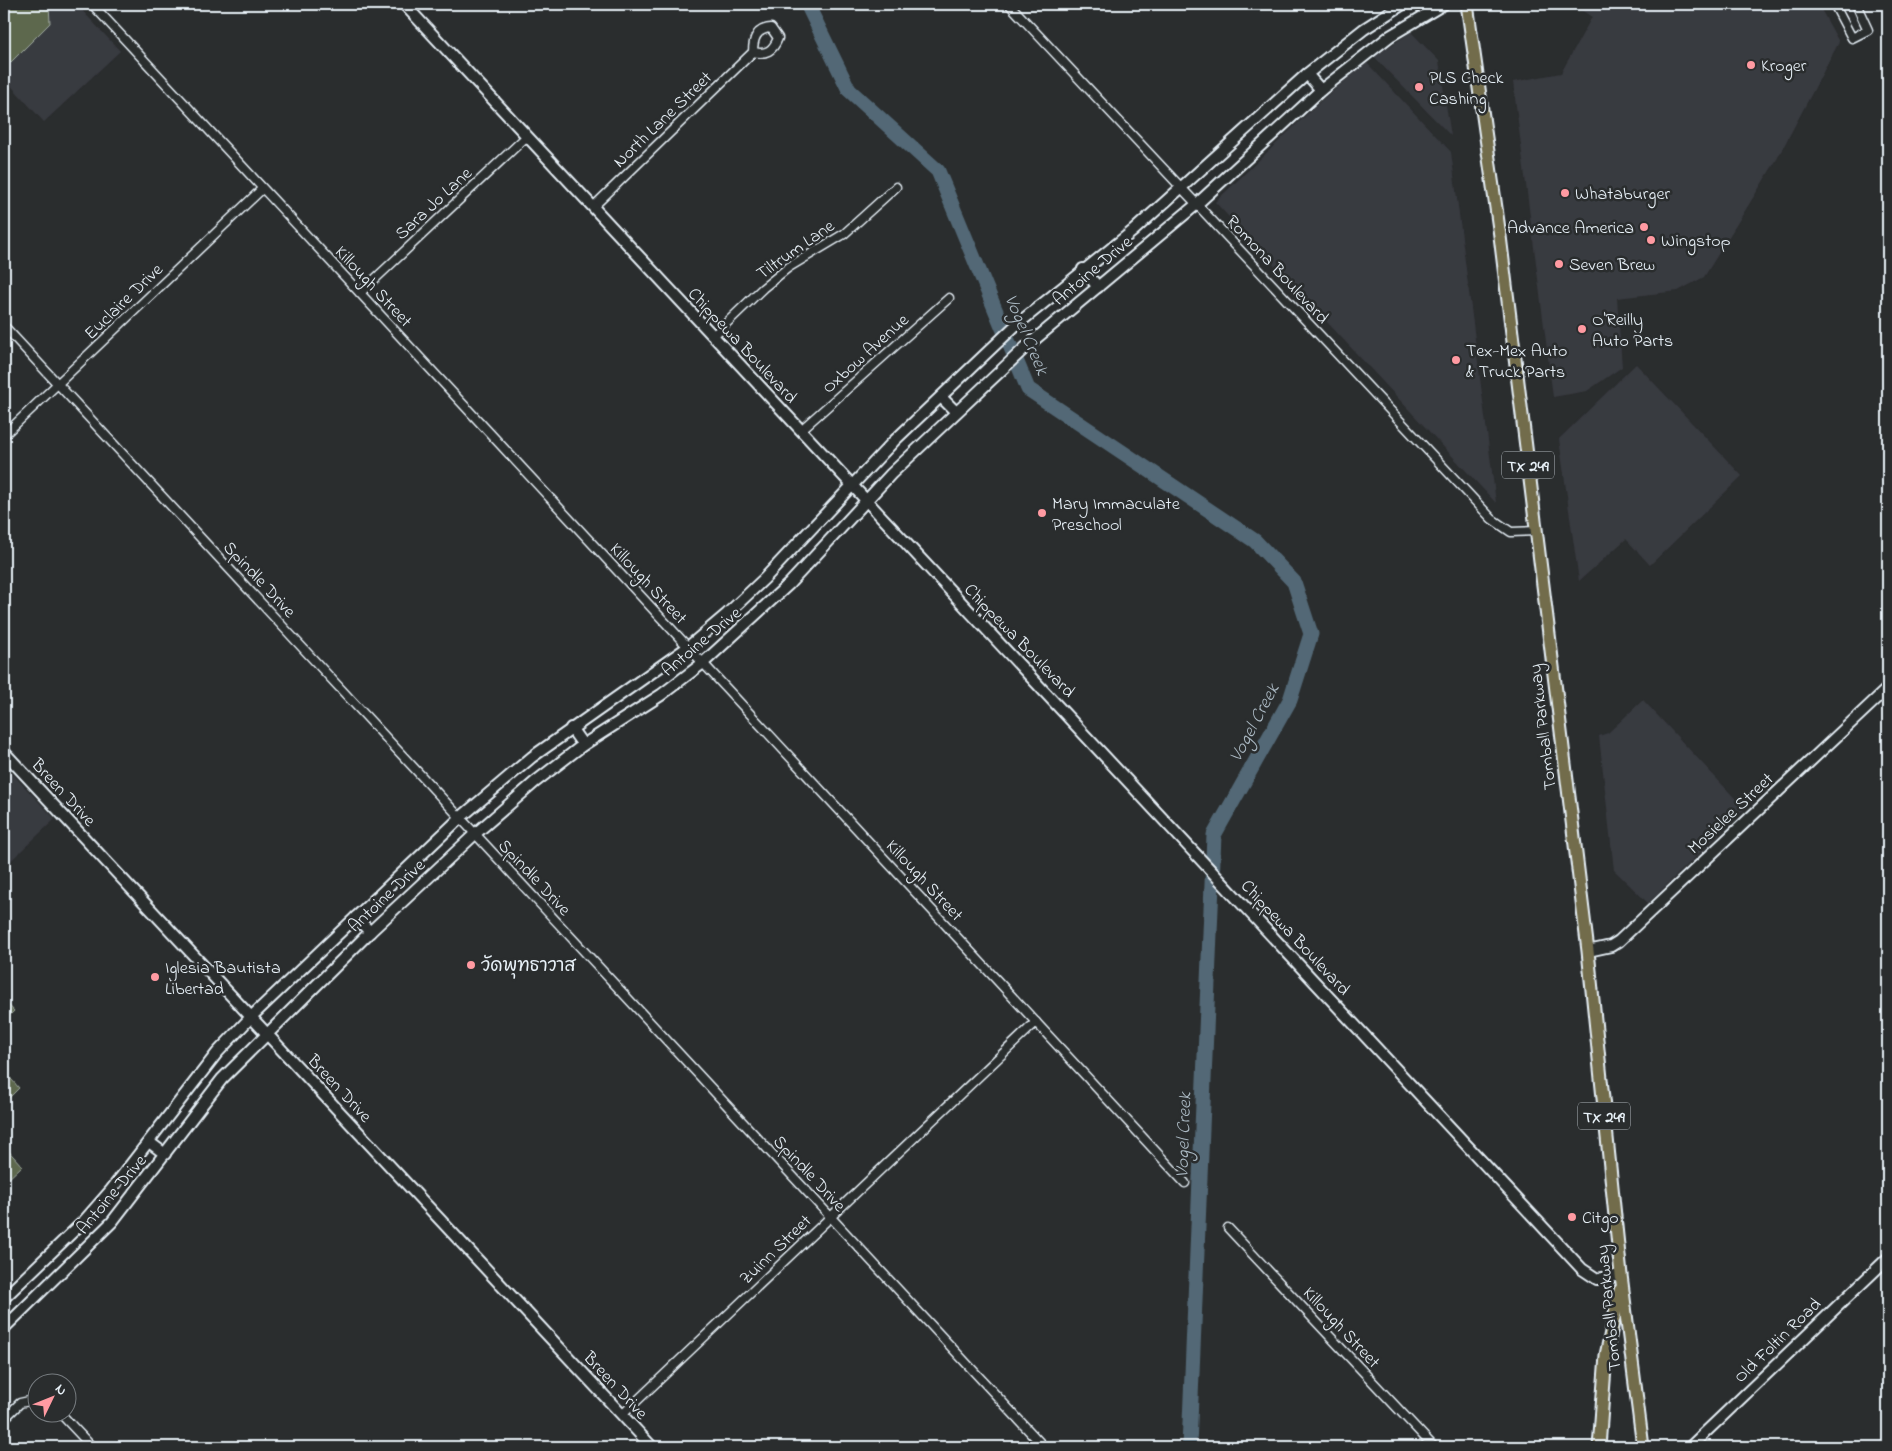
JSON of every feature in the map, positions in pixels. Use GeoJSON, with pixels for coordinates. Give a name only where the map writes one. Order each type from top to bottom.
{"type":"FeatureCollection","features":[{"type":"Feature","properties":{"kind":"main road","name":"Chippewa Boulevard"},"geometry":{"type":"LineString","coordinates":[[404,4],[1582,1269],[1597,1279],[1621,1278]]}},
{"type":"Feature","properties":{"kind":"main road","name":"Antoine Drive"},"geometry":{"type":"LineString","coordinates":[[4,1298],[53,1251],[105,1196],[149,1142],[216,1053],[251,1017],[460,818],[532,757],[688,647],[764,579],[894,441],[1015,326],[1083,269],[1133,231],[1307,74],[1364,29],[1403,4]]}},
{"type":"Feature","properties":{"kind":"main road","name":"Antoine Drive"},"geometry":{"type":"LineString","coordinates":[[4,1328],[112,1222],[222,1079],[370,932],[475,834],[535,782],[583,745],[661,695],[704,663],[789,584],[866,501],[1000,370],[1197,204],[1321,90],[1390,36],[1444,4]]}},
{"type":"Feature","properties":{"kind":"main road","name":"Tomball Parkway"},"geometry":{"type":"LineString","coordinates":[[1467,4],[1500,236],[1588,951],[1621,1278],[1643,1447]]}},
{"type":"Feature","properties":{"kind":"main road"},"geometry":{"type":"LineString","coordinates":[[1307,74],[1321,90]]}},
{"type":"Feature","properties":{"kind":"main road"},"geometry":{"type":"LineString","coordinates":[[1083,269],[1098,287]]}},
{"type":"Feature","properties":{"kind":"main road"},"geometry":{"type":"LineString","coordinates":[[941,397],[956,412]]}},
{"type":"Feature","properties":{"kind":"main road","name":"Mosielee Street"},"geometry":{"type":"LineString","coordinates":[[1588,951],[1611,946],[1619,941],[1888,688]]}},
{"type":"Feature","properties":{"kind":"main road"},"geometry":{"type":"LineString","coordinates":[[571,728],[583,745]]}},
{"type":"Feature","properties":{"kind":"main road","name":"Breen Drive"},"geometry":{"type":"LineString","coordinates":[[4,752],[652,1447]]}},
{"type":"Feature","properties":{"kind":"main road"},"geometry":{"type":"LineString","coordinates":[[356,917],[370,932]]}},
{"type":"Feature","properties":{"kind":"main road"},"geometry":{"type":"LineString","coordinates":[[149,1142],[165,1154]]}},
{"type":"Feature","properties":{"kind":"main road","name":"Old Foltin Road"},"geometry":{"type":"LineString","coordinates":[[1690,1447],[1888,1258]]}},
{"type":"Feature","properties":{"kind":"main road"},"geometry":{"type":"LineString","coordinates":[[1599,1447],[1606,1355],[1621,1278]]}},
{"type":"Feature","properties":{"kind":"street","name":"Killough Street"},"geometry":{"type":"LineString","coordinates":[[92,4],[1185,1183]]}},
{"type":"Feature","properties":{"kind":"street","name":"Romona Boulevard"},"geometry":{"type":"LineString","coordinates":[[1008,4],[1492,519],[1511,532],[1536,531]]}},
{"type":"Feature","properties":{"kind":"street"},"geometry":{"type":"LineString","coordinates":[[1834,4],[1852,38],[1868,30],[1856,4]]}},
{"type":"Feature","properties":{"kind":"street","name":"North Lane Street"},"geometry":{"type":"LineString","coordinates":[[593,207],[753,52]]}},
{"type":"Feature","properties":{"kind":"street","name":"Sara Jo Lane"},"geometry":{"type":"LineString","coordinates":[[360,293],[527,136]]}},
{"type":"Feature","properties":{"kind":"street","name":"Tiltrum Lane"},"geometry":{"type":"LineString","coordinates":[[713,336],[763,288],[789,267],[844,234],[896,187]]}},
{"type":"Feature","properties":{"kind":"street","name":"Euclaire Drive"},"geometry":{"type":"LineString","coordinates":[[4,435],[262,189]]}},
{"type":"Feature","properties":{"kind":"street","name":"Oxbow Avenue"},"geometry":{"type":"LineString","coordinates":[[801,430],[949,298]]}},
{"type":"Feature","properties":{"kind":"street","name":"Spindle Drive"},"geometry":{"type":"LineString","coordinates":[[4,326],[1044,1447]]}},
{"type":"Feature","properties":{"kind":"street","name":"Zuinn Street"},"geometry":{"type":"LineString","coordinates":[[622,1416],[1036,1022]]}},
{"type":"Feature","properties":{"kind":"street","name":"Killough Street"},"geometry":{"type":"LineString","coordinates":[[1228,1228],[1434,1447]]}},
{"type":"Feature","properties":{"kind":"street"},"geometry":{"type":"LineString","coordinates":[[4,1419],[20,1403],[28,1401]]}},
{"type":"Feature","properties":{"kind":"street"},"geometry":{"type":"LineString","coordinates":[[70,1424],[92,1447]]}},
{"type":"Feature","properties":{"kind":"shaded area"},"geometry":{"type":"Polygon","coordinates":[[[37,4],[76,4],[120,51],[44,122],[4,78],[4,62],[37,4]]]}},
{"type":"Feature","properties":{"kind":"shaded area"},"geometry":{"type":"Polygon","coordinates":[[[1572,4],[1818,4],[1839,42],[1777,159],[1704,277],[1678,291],[1617,298],[1622,367],[1587,391],[1553,397],[1513,82],[1561,73],[1592,17],[1572,4]]]}},
{"type":"Feature","properties":{"kind":"shaded area"},"geometry":{"type":"Polygon","coordinates":[[[1411,32],[1439,61],[1451,136],[1374,57],[1411,32]]]}},
{"type":"Feature","properties":{"kind":"shaded area"},"geometry":{"type":"Polygon","coordinates":[[[1367,63],[1451,152],[1496,503],[1215,202],[1324,98],[1367,63]]]}},
{"type":"Feature","properties":{"kind":"shaded area"},"geometry":{"type":"Polygon","coordinates":[[[1636,364],[1742,476],[1650,565],[1626,539],[1579,581],[1559,439],[1636,364]]]}},
{"type":"Feature","properties":{"kind":"shaded area"},"geometry":{"type":"Polygon","coordinates":[[[1643,700],[1745,809],[1648,903],[1614,870],[1599,736],[1608,733],[1643,700]]]}},
{"type":"Feature","properties":{"kind":"shaded area"},"geometry":{"type":"Polygon","coordinates":[[[4,765],[55,819],[4,867],[4,765]]]}},
{"type":"Feature","properties":{"kind":"green space"},"geometry":{"type":"Polygon","coordinates":[[[4,4],[49,4],[50,23],[4,69],[4,4]]]}},
{"type":"Feature","properties":{"kind":"green space"},"geometry":{"type":"Polygon","coordinates":[[[4,1000],[14,1011],[4,1021],[4,1000]]]}},
{"type":"Feature","properties":{"kind":"green space"},"geometry":{"type":"Polygon","coordinates":[[[4,1071],[19,1088],[4,1103],[4,1071]]]}},
{"type":"Feature","properties":{"kind":"green space"},"geometry":{"type":"Polygon","coordinates":[[[4,1146],[22,1166],[4,1183],[4,1146]]]}},
{"type":"Feature","properties":{"kind":"waterway","name":"Vogel Creek"},"geometry":{"type":"LineString","coordinates":[[807,4],[849,90],[938,171],[1028,389],[1255,541],[1294,582],[1311,634],[1290,700],[1214,835],[1189,1447]]}},
{"type":"Feature","properties":{"kind":"place","name":"Kroger"},"geometry":{"type":"Point","coordinates":[1751,65]}},
{"type":"Feature","properties":{"kind":"place","name":"PLS Check Cashing"},"geometry":{"type":"Point","coordinates":[1419,87]}},
{"type":"Feature","properties":{"kind":"place","name":"Whataburger"},"geometry":{"type":"Point","coordinates":[1565,193]}},
{"type":"Feature","properties":{"kind":"place","name":"Advance America"},"geometry":{"type":"Point","coordinates":[1644,227]}},
{"type":"Feature","properties":{"kind":"place","name":"Wingstop"},"geometry":{"type":"Point","coordinates":[1651,240]}},
{"type":"Feature","properties":{"kind":"place","name":"Seven Brew"},"geometry":{"type":"Point","coordinates":[1559,264]}},
{"type":"Feature","properties":{"kind":"place","name":"O'Reilly Auto Parts"},"geometry":{"type":"Point","coordinates":[1582,329]}},
{"type":"Feature","properties":{"kind":"place","name":"Tex-Mex Auto & Truck Parts"},"geometry":{"type":"Point","coordinates":[1456,360]}},
{"type":"Feature","properties":{"kind":"place","name":"Mary Immaculate Preschool"},"geometry":{"type":"Point","coordinates":[1042,513]}},
{"type":"Feature","properties":{"kind":"place","name":"วัดพุทธาวาส"},"geometry":{"type":"Point","coordinates":[471,965]}},
{"type":"Feature","properties":{"kind":"place","name":"Iglesia Bautista Libertad"},"geometry":{"type":"Point","coordinates":[155,977]}},
{"type":"Feature","properties":{"kind":"place","name":"Citgo"},"geometry":{"type":"Point","coordinates":[1572,1217]}}]}
